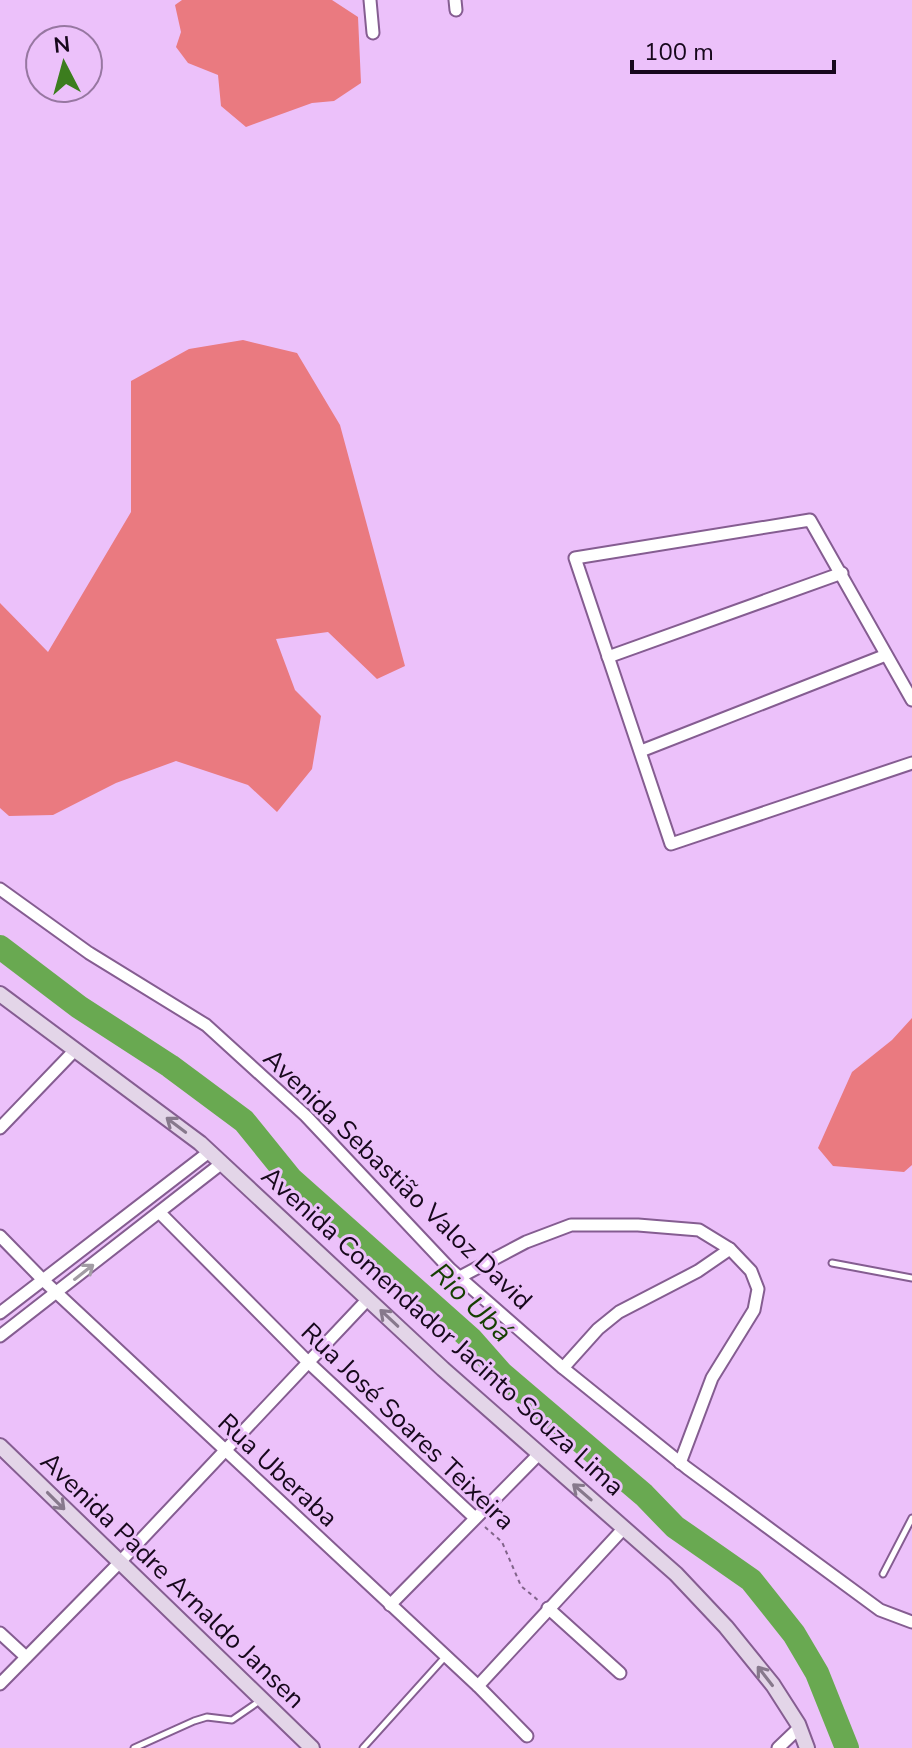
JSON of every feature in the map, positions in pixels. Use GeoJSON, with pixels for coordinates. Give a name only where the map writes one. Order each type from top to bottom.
{"type":"FeatureCollection","features":[{"type":"Feature","properties":{"kind":"street"},"geometry":{"type":"LineString","coordinates":[[370,0],[373,33]]}},
{"type":"Feature","properties":{"kind":"street"},"geometry":{"type":"LineString","coordinates":[[912,700],[810,520],[575,558],[671,844],[912,763]]}},
{"type":"Feature","properties":{"kind":"street"},"geometry":{"type":"LineString","coordinates":[[608,657],[842,573]]}},
{"type":"Feature","properties":{"kind":"street"},"geometry":{"type":"LineString","coordinates":[[641,751],[886,655]]}},
{"type":"Feature","properties":{"kind":"street","name":"Avenida Sebastião Valoz David"},"geometry":{"type":"LineString","coordinates":[[0,889],[89,953],[206,1025],[306,1116],[460,1277],[563,1368],[680,1463],[880,1610],[912,1622]]}},
{"type":"Feature","properties":{"kind":"street","name":"Avenida Comendador Jacinto Souza Lima"},"geometry":{"type":"LineString","coordinates":[[0,994],[222,1163],[539,1454],[676,1574],[726,1627],[773,1685],[800,1727],[807,1748]]}},
{"type":"Feature","properties":{"kind":"street"},"geometry":{"type":"LineString","coordinates":[[0,1128],[75,1050]]}},
{"type":"Feature","properties":{"kind":"street"},"geometry":{"type":"LineString","coordinates":[[0,1313],[209,1152]]}},
{"type":"Feature","properties":{"kind":"street"},"geometry":{"type":"LineString","coordinates":[[0,1336],[222,1163]]}},
{"type":"Feature","properties":{"kind":"street","name":"Rua José Soares Teixeira"},"geometry":{"type":"LineString","coordinates":[[160,1213],[308,1362],[475,1518]]}},
{"type":"Feature","properties":{"kind":"street"},"geometry":{"type":"LineString","coordinates":[[460,1277],[526,1242],[571,1225],[638,1225],[699,1230],[730,1249],[751,1271],[758,1289],[754,1310],[712,1378],[680,1463]]}},
{"type":"Feature","properties":{"kind":"street","name":"Rua Uberaba"},"geometry":{"type":"LineString","coordinates":[[0,1236],[57,1294],[478,1686],[527,1736]]}},
{"type":"Feature","properties":{"kind":"street"},"geometry":{"type":"LineString","coordinates":[[563,1368],[598,1329],[619,1312],[698,1271],[730,1249]]}},
{"type":"Feature","properties":{"kind":"street"},"geometry":{"type":"LineString","coordinates":[[0,1684],[119,1563],[368,1299]]}},
{"type":"Feature","properties":{"kind":"street","name":"Avenida Padre Arnaldo Jansen"},"geometry":{"type":"LineString","coordinates":[[0,1446],[312,1748]]}},
{"type":"Feature","properties":{"kind":"street"},"geometry":{"type":"LineString","coordinates":[[390,1605],[539,1454]]}},
{"type":"Feature","properties":{"kind":"street"},"geometry":{"type":"LineString","coordinates":[[478,1686],[624,1528]]}},
{"type":"Feature","properties":{"kind":"street"},"geometry":{"type":"LineString","coordinates":[[548,1608],[620,1673]]}},
{"type":"Feature","properties":{"kind":"street"},"geometry":{"type":"LineString","coordinates":[[0,1633],[26,1657]]}},
{"type":"Feature","properties":{"kind":"street"},"geometry":{"type":"LineString","coordinates":[[778,1748],[800,1727]]}},
{"type":"Feature","properties":{"kind":"lane"},"geometry":{"type":"LineString","coordinates":[[832,1263],[912,1278]]}},
{"type":"Feature","properties":{"kind":"lane"},"geometry":{"type":"LineString","coordinates":[[883,1574],[912,1518]]}},
{"type":"Feature","properties":{"kind":"lane"},"geometry":{"type":"LineString","coordinates":[[363,1748],[446,1656]]}},
{"type":"Feature","properties":{"kind":"lane"},"geometry":{"type":"LineString","coordinates":[[134,1748],[207,1717],[232,1720],[262,1700]]}},
{"type":"Feature","properties":{"kind":"path","name":"Rua José Soares Teixeira"},"geometry":{"type":"LineString","coordinates":[[475,1518],[502,1542],[521,1586],[548,1608]]}},
{"type":"Feature","properties":{"kind":"shaded area"},"geometry":{"type":"Polygon","coordinates":[[[182,0],[332,0],[358,17],[361,83],[334,101],[312,103],[246,127],[221,106],[218,75],[188,63],[176,47],[181,32],[175,5],[182,0]]]}},
{"type":"Feature","properties":{"kind":"shaded area"},"geometry":{"type":"Polygon","coordinates":[[[243,340],[297,353],[340,425],[405,666],[377,679],[328,632],[276,639],[295,690],[321,716],[312,769],[277,812],[248,785],[176,761],[116,783],[53,815],[9,816],[0,808],[0,603],[48,652],[131,512],[131,381],[189,349],[243,340]]]}},
{"type":"Feature","properties":{"kind":"shaded area"},"geometry":{"type":"Polygon","coordinates":[[[912,1018],[912,1165],[904,1172],[833,1166],[818,1148],[852,1072],[892,1040],[912,1018]]]}},
{"type":"Feature","properties":{"kind":"waterway","name":"Rio Ubá"},"geometry":{"type":"LineString","coordinates":[[0,947],[79,1007],[170,1066],[244,1121],[291,1179],[471,1339],[502,1374],[644,1495],[675,1527],[751,1580],[794,1634],[817,1673],[847,1748]]}}]}
